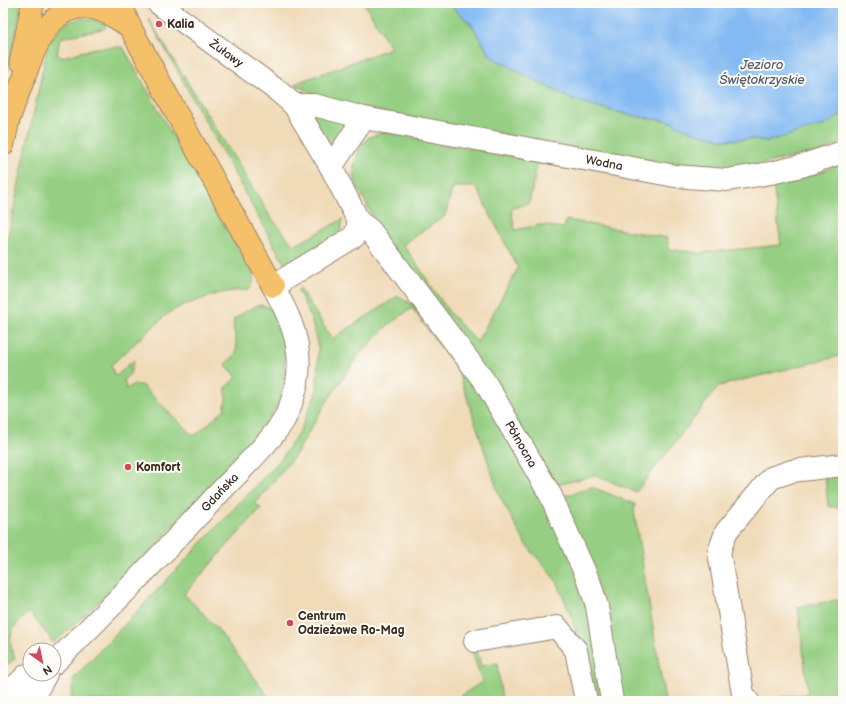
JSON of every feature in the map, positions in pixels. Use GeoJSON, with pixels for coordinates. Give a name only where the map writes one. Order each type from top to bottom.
{"type":"FeatureCollection","features":[{"type":"Feature","properties":{"kind":"main road"},"geometry":{"type":"LineString","coordinates":[[3,145],[33,3]]}},
{"type":"Feature","properties":{"kind":"main road"},"geometry":{"type":"LineString","coordinates":[[120,3],[130,27],[273,286]]}},
{"type":"Feature","properties":{"kind":"main road"},"geometry":{"type":"LineString","coordinates":[[8,121],[34,50],[51,22],[65,11],[78,7],[91,8],[109,14],[130,27]]}},
{"type":"Feature","properties":{"kind":"street","name":"Żuławy"},"geometry":{"type":"LineString","coordinates":[[158,3],[278,91],[294,105],[331,167],[359,222]]}},
{"type":"Feature","properties":{"kind":"street","name":"Wodna"},"geometry":{"type":"LineString","coordinates":[[294,105],[314,105],[364,118],[675,176],[727,180],[802,166],[843,152]]}},
{"type":"Feature","properties":{"kind":"street"},"geometry":{"type":"LineString","coordinates":[[331,167],[364,118]]}},
{"type":"Feature","properties":{"kind":"street"},"geometry":{"type":"LineString","coordinates":[[273,286],[355,236],[359,222]]}},
{"type":"Feature","properties":{"kind":"street","name":"Północna"},"geometry":{"type":"LineString","coordinates":[[359,222],[370,230],[485,382],[551,496],[590,584],[597,606],[612,701]]}},
{"type":"Feature","properties":{"kind":"street","name":"Gdańska"},"geometry":{"type":"LineString","coordinates":[[62,655],[108,611],[265,446],[284,419],[294,392],[298,374],[298,350],[294,329],[286,309],[273,286]]}},
{"type":"Feature","properties":{"kind":"street"},"geometry":{"type":"LineString","coordinates":[[748,701],[743,694],[719,552],[726,532],[771,478],[792,470],[843,465]]}},
{"type":"Feature","properties":{"kind":"street"},"geometry":{"type":"LineString","coordinates":[[475,641],[557,627],[576,650],[586,701]]}},
{"type":"Feature","properties":{"kind":"street"},"geometry":{"type":"LineString","coordinates":[[3,698],[22,681]]}},
{"type":"Feature","properties":{"kind":"street"},"geometry":{"type":"LineString","coordinates":[[21,701],[37,690],[42,682]]}},
{"type":"Feature","properties":{"kind":"green space"},"geometry":{"type":"Polygon","coordinates":[[[9,3],[22,3],[3,93],[3,32],[9,3]]]}},
{"type":"Feature","properties":{"kind":"green space"},"geometry":{"type":"Polygon","coordinates":[[[364,3],[448,3],[472,25],[490,56],[602,108],[634,116],[669,121],[693,132],[725,140],[751,139],[768,141],[843,113],[843,142],[824,151],[727,171],[627,157],[333,103],[294,84],[391,48],[364,3]]]}},
{"type":"Feature","properties":{"kind":"green space"},"geometry":{"type":"Polygon","coordinates":[[[82,18],[99,22],[105,25],[106,28],[60,38],[57,55],[62,57],[96,48],[123,47],[253,275],[253,283],[249,290],[217,294],[181,306],[166,315],[111,365],[115,377],[134,360],[130,374],[124,380],[126,389],[134,385],[143,386],[191,434],[196,435],[224,410],[226,401],[226,387],[237,377],[225,364],[233,357],[237,348],[233,327],[234,319],[251,308],[261,305],[270,308],[276,316],[280,327],[285,354],[284,379],[277,405],[261,431],[135,567],[81,619],[54,642],[52,642],[29,612],[18,623],[12,632],[11,644],[15,659],[3,667],[3,260],[48,44],[62,26],[82,18]]]}},
{"type":"Feature","properties":{"kind":"green space"},"geometry":{"type":"Polygon","coordinates":[[[148,18],[270,216],[294,246],[343,219],[341,230],[334,238],[290,265],[284,263],[148,18]]]}},
{"type":"Feature","properties":{"kind":"green space"},"geometry":{"type":"Polygon","coordinates":[[[315,112],[348,122],[336,146],[330,147],[312,118],[315,112]]]}},
{"type":"Feature","properties":{"kind":"green space"},"geometry":{"type":"Polygon","coordinates":[[[383,132],[538,161],[529,203],[511,209],[515,230],[540,225],[564,228],[566,220],[668,238],[668,249],[700,253],[781,245],[773,183],[809,176],[843,162],[843,355],[719,386],[636,492],[595,475],[557,485],[380,230],[355,182],[354,166],[359,150],[368,138],[383,132]],[[453,187],[445,216],[403,244],[449,312],[477,342],[518,268],[476,187],[453,187]]]}},
{"type":"Feature","properties":{"kind":"green space"},"geometry":{"type":"Polygon","coordinates":[[[300,288],[332,339],[398,296],[417,307],[476,382],[544,499],[584,585],[607,701],[592,701],[581,648],[558,583],[525,543],[499,495],[458,370],[412,308],[388,325],[358,356],[324,406],[296,454],[255,504],[261,508],[184,594],[215,626],[272,701],[71,701],[73,679],[281,459],[300,431],[317,390],[318,347],[311,318],[298,290],[300,288]]]}},
{"type":"Feature","properties":{"kind":"green space"},"geometry":{"type":"Polygon","coordinates":[[[843,475],[843,506],[831,507],[828,505],[825,477],[843,475]]]}},
{"type":"Feature","properties":{"kind":"green space"},"geometry":{"type":"Polygon","coordinates":[[[592,487],[635,504],[634,512],[665,701],[620,701],[559,498],[592,487]]]}},
{"type":"Feature","properties":{"kind":"green space"},"geometry":{"type":"Polygon","coordinates":[[[843,599],[843,701],[760,701],[808,693],[798,607],[843,599]]]}},
{"type":"Feature","properties":{"kind":"green space"},"geometry":{"type":"Polygon","coordinates":[[[473,634],[481,666],[497,663],[502,701],[453,701],[482,682],[467,636],[473,634]]]}},
{"type":"Feature","properties":{"kind":"water","name":"Jezioro Świętokrzyskie"},"geometry":{"type":"Polygon","coordinates":[[[448,3],[843,3],[843,113],[825,125],[768,141],[751,139],[725,140],[693,132],[669,121],[634,116],[602,108],[569,98],[491,57],[472,25],[448,3]]]}},
{"type":"Feature","properties":{"kind":"place","name":"Kalia"},"geometry":{"type":"Point","coordinates":[159,24]}},
{"type":"Feature","properties":{"kind":"place","name":"Komfort"},"geometry":{"type":"Point","coordinates":[128,467]}},
{"type":"Feature","properties":{"kind":"place","name":"Centrum Odzieżowe Ro-Mag"},"geometry":{"type":"Point","coordinates":[290,623]}}]}
